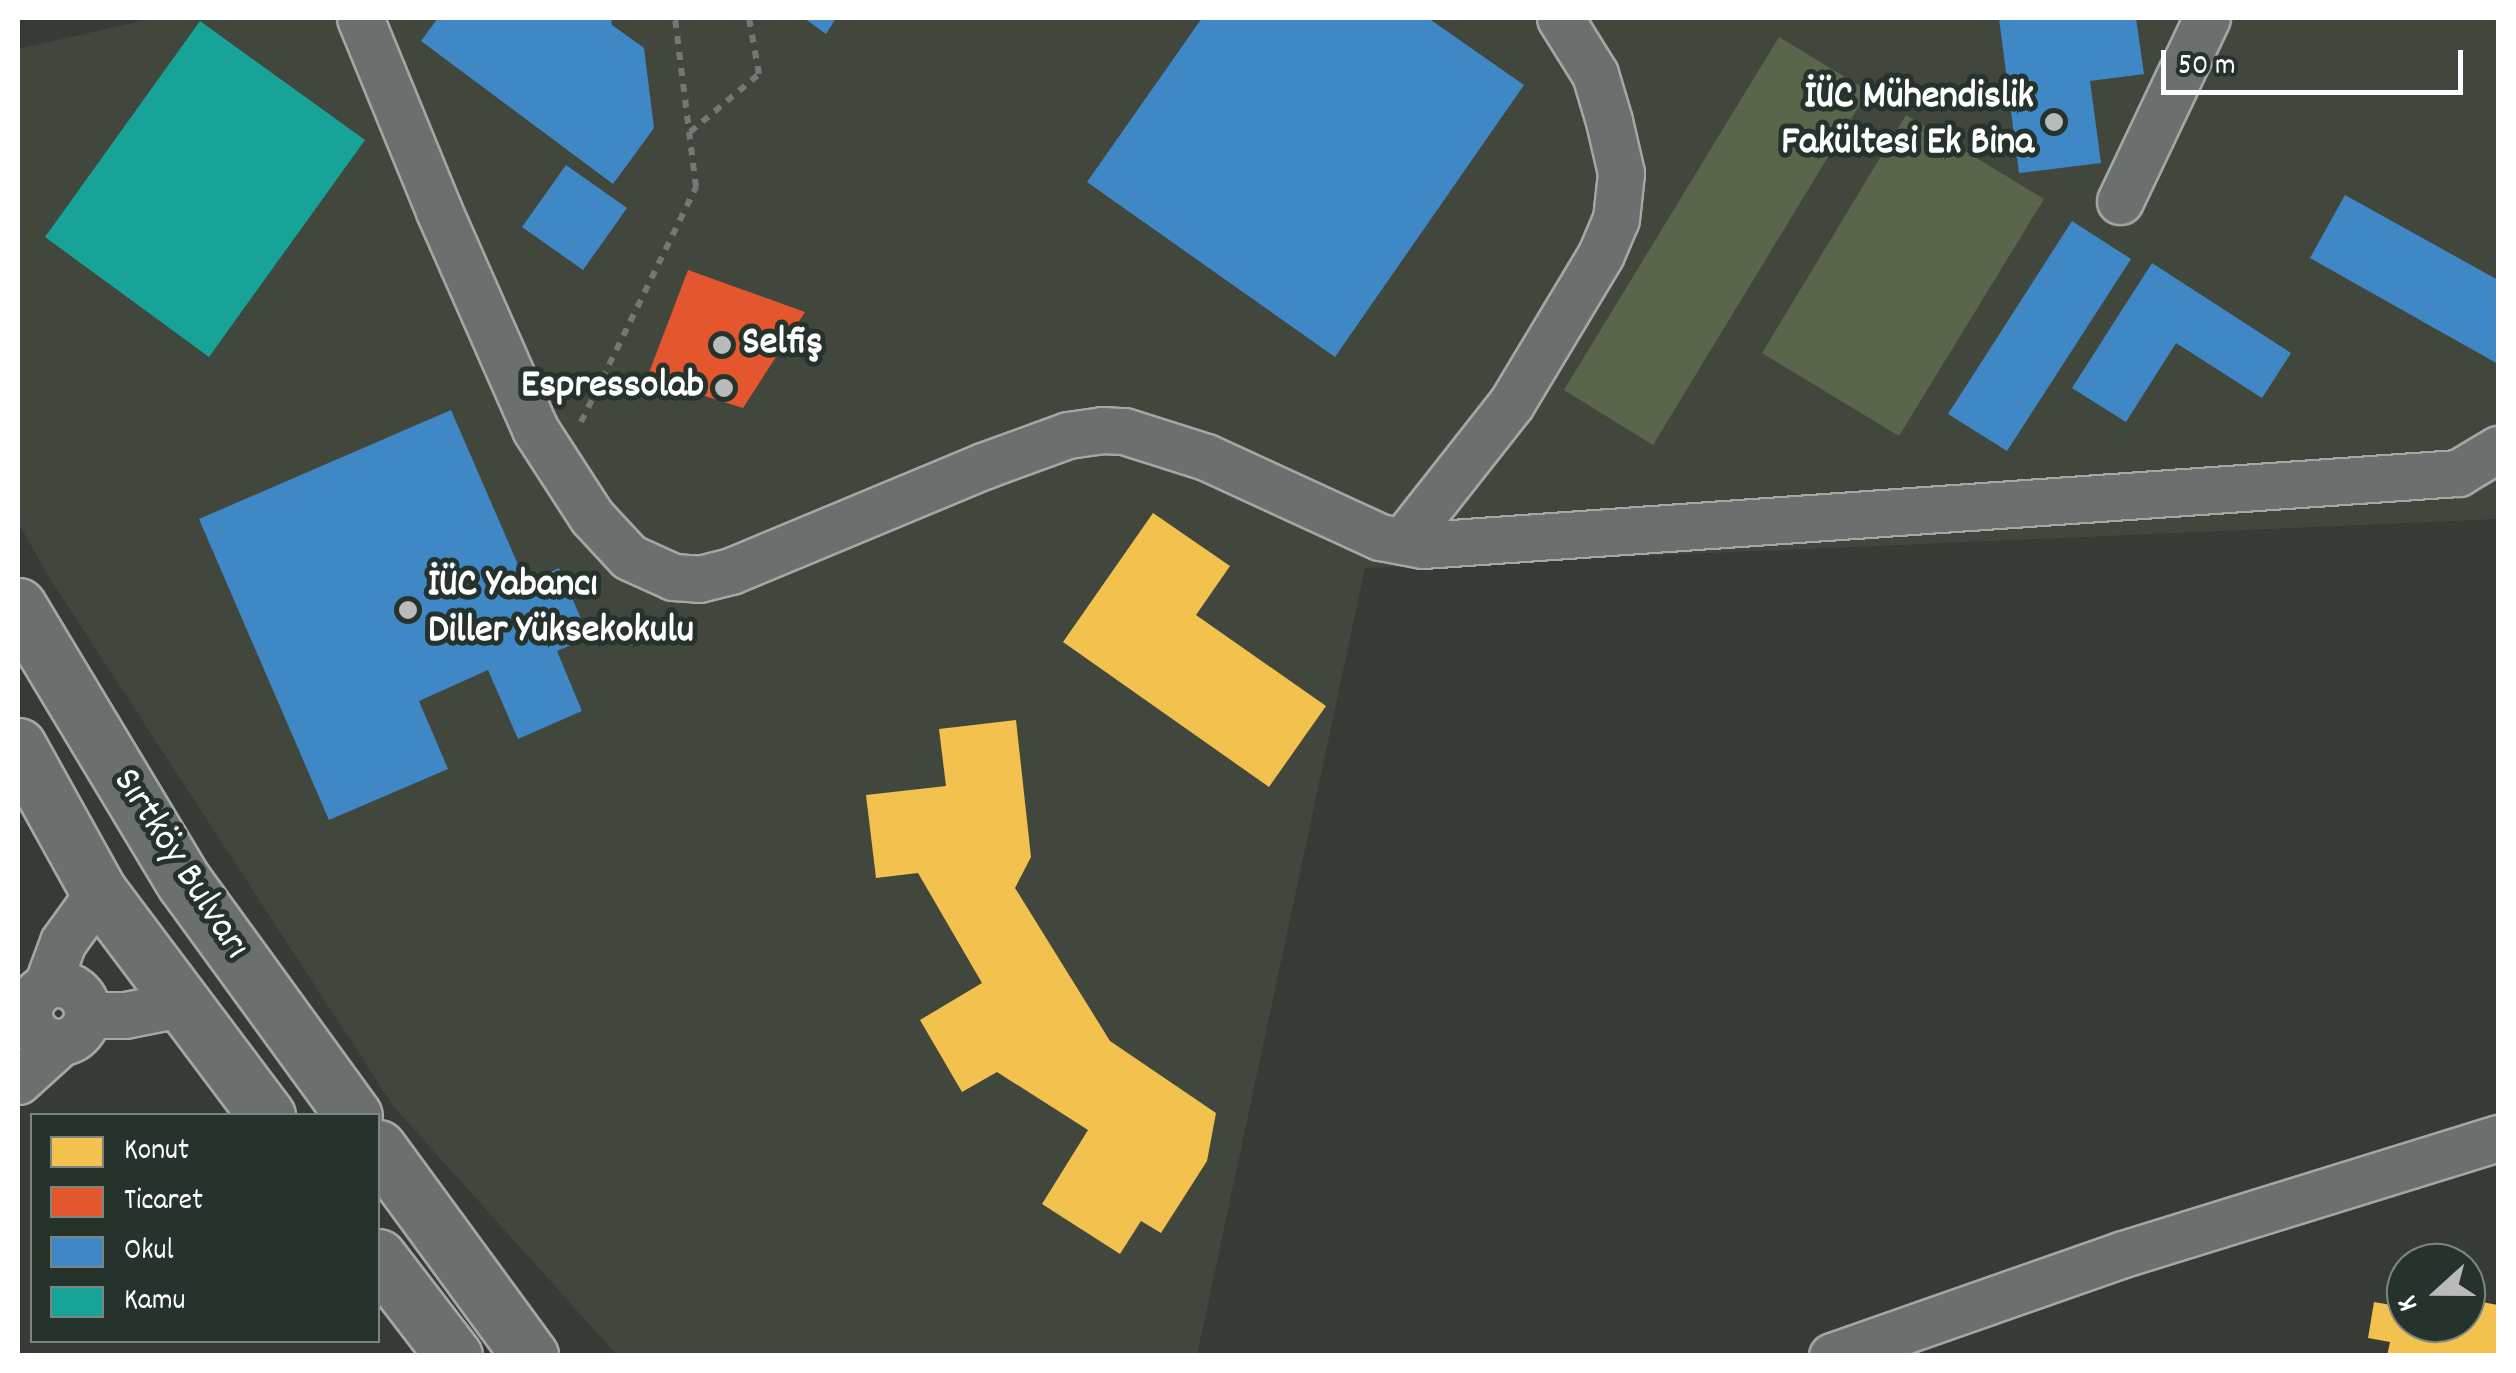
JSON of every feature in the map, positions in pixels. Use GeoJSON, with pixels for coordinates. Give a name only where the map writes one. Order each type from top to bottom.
{"type":"FeatureCollection","features":[{"type":"Feature","properties":{"kind":"main road","name":"Sırtköy Bulvarı"},"geometry":{"type":"LineString","coordinates":[[18,606],[184,882],[352,1113]]}},
{"type":"Feature","properties":{"kind":"main road","name":"Sırtköy Bulvarı"},"geometry":{"type":"LineString","coordinates":[[18,746],[99,892],[265,1113]]}},
{"type":"Feature","properties":{"kind":"main road"},"geometry":{"type":"LineString","coordinates":[[380,1151],[530,1356]]}},
{"type":"Feature","properties":{"kind":"main road"},"geometry":{"type":"LineString","coordinates":[[380,1260],[454,1356]]}},
{"type":"Feature","properties":{"kind":"street"},"geometry":{"type":"LineString","coordinates":[[360,18],[447,230],[535,429],[592,517],[629,557],[673,578],[698,579],[731,571],[983,466],[1068,435],[1102,430],[1124,431],[1206,457],[1308,500],[1380,537],[1423,544],[1810,521],[2458,473],[2498,449]]}},
{"type":"Feature","properties":{"kind":"street"},"geometry":{"type":"LineString","coordinates":[[2120,201],[2207,18]]}},
{"type":"Feature","properties":{"kind":"street"},"geometry":{"type":"LineString","coordinates":[[1403,541],[1511,404],[1601,254],[1616,218],[1621,173],[1595,74],[1577,26]]}},
{"type":"Feature","properties":{"kind":"street"},"geometry":{"type":"LineString","coordinates":[[99,892],[64,942],[31,1002],[35,1032],[74,1029],[181,1004]]}},
{"type":"Feature","properties":{"kind":"street"},"geometry":{"type":"LineString","coordinates":[[18,1081],[74,1029]]}},
{"type":"Feature","properties":{"kind":"street"},"geometry":{"type":"LineString","coordinates":[[1832,1356],[2124,1254],[2498,1138]]}},
{"type":"Feature","properties":{"kind":"path"},"geometry":{"type":"LineString","coordinates":[[558,468],[696,188],[675,18]]}},
{"type":"Feature","properties":{"kind":"path"},"geometry":{"type":"LineString","coordinates":[[690,132],[759,74],[749,18]]}},
{"type":"Feature","properties":{"kind":"shaded area"},"geometry":{"type":"Polygon","coordinates":[[[155,18],[2498,18],[2498,519],[1365,568],[1197,1355],[617,1355],[394,1107],[47,574],[18,522],[18,49],[155,18]]]}},
{"type":"Feature","properties":{"kind":"green space"},"geometry":{"type":"Polygon","coordinates":[[[1779,37],[1868,91],[1653,445],[1564,390],[1779,37]]]}},
{"type":"Feature","properties":{"kind":"green space"},"geometry":{"type":"Polygon","coordinates":[[[1906,115],[2044,199],[1899,436],[1762,353],[1906,115]]]}},
{"type":"Feature","properties":{"kind":"building: Konut"},"geometry":{"type":"Polygon","coordinates":[[[1153,513],[1230,566],[1196,615],[1326,706],[1269,787],[1063,642],[1153,513]]]}},
{"type":"Feature","properties":{"kind":"building: Konut"},"geometry":{"type":"Polygon","coordinates":[[[1016,720],[1031,857],[1015,888],[1110,1041],[1216,1113],[1207,1161],[1161,1233],[1141,1221],[1120,1254],[1042,1204],[1088,1130],[997,1072],[962,1092],[920,1020],[982,983],[918,873],[876,878],[866,795],[946,786],[939,729],[1016,720]]]}},
{"type":"Feature","properties":{"kind":"building: Konut"},"geometry":{"type":"Polygon","coordinates":[[[2374,1302],[2386,1304],[2386,1341],[2368,1338],[2374,1302]]]}},
{"type":"Feature","properties":{"kind":"building: Konut"},"geometry":{"type":"Polygon","coordinates":[[[2486,1303],[2498,1305],[2498,1356],[2387,1356],[2390,1343],[2486,1343],[2486,1303]]]}},
{"type":"Feature","properties":{"kind":"building: Ticaret","name":"Selfiş"},"geometry":{"type":"Polygon","coordinates":[[[688,270],[805,312],[743,408],[647,378],[688,270]]]}},
{"type":"Feature","properties":{"kind":"building: Okul"},"geometry":{"type":"Polygon","coordinates":[[[438,18],[611,18],[612,25],[644,48],[654,128],[613,184],[421,41],[438,18]]]}},
{"type":"Feature","properties":{"kind":"building: Okul"},"geometry":{"type":"Polygon","coordinates":[[[804,18],[836,18],[826,34],[804,18]]]}},
{"type":"Feature","properties":{"kind":"building: Okul"},"geometry":{"type":"Polygon","coordinates":[[[1202,18],[1428,18],[1524,85],[1335,357],[1087,182],[1202,18]]]}},
{"type":"Feature","properties":{"kind":"building: Okul","name":"İÜC Mühendislik Fakültesi Ek Bina"},"geometry":{"type":"Polygon","coordinates":[[[1999,18],[2136,18],[2144,74],[2090,81],[2101,163],[2019,173],[1999,18]]]}},
{"type":"Feature","properties":{"kind":"building: Okul"},"geometry":{"type":"Polygon","coordinates":[[[566,165],[627,208],[583,270],[522,227],[566,165]]]}},
{"type":"Feature","properties":{"kind":"building: Okul"},"geometry":{"type":"Polygon","coordinates":[[[2345,195],[2498,280],[2498,364],[2310,258],[2345,195]]]}},
{"type":"Feature","properties":{"kind":"building: Okul"},"geometry":{"type":"Polygon","coordinates":[[[2072,221],[2131,259],[2007,451],[1948,414],[2072,221]]]}},
{"type":"Feature","properties":{"kind":"building: Okul"},"geometry":{"type":"Polygon","coordinates":[[[2152,263],[2291,353],[2262,398],[2176,343],[2126,422],[2072,388],[2152,263]]]}},
{"type":"Feature","properties":{"kind":"building: Okul","name":"İÜC Yabancı Diller Yüksekokulu"},"geometry":{"type":"Polygon","coordinates":[[[451,410],[526,583],[559,568],[589,637],[557,651],[582,711],[518,739],[488,670],[419,701],[448,769],[329,820],[199,519],[451,410]]]}},
{"type":"Feature","properties":{"kind":"building: Kamu"},"geometry":{"type":"Polygon","coordinates":[[[200,21],[365,140],[209,357],[45,237],[200,21]]]}},
{"type":"Feature","properties":{"kind":"place","name":"İÜC Mühendislik Fakültesi Ek Bina"},"geometry":{"type":"Point","coordinates":[2054,122]}},
{"type":"Feature","properties":{"kind":"place","name":"Selfiş"},"geometry":{"type":"Point","coordinates":[722,345]}},
{"type":"Feature","properties":{"kind":"place","name":"Espressolab"},"geometry":{"type":"Point","coordinates":[724,388]}},
{"type":"Feature","properties":{"kind":"place","name":"İÜC Yabancı Diller Yüksekokulu"},"geometry":{"type":"Point","coordinates":[408,610]}}]}
